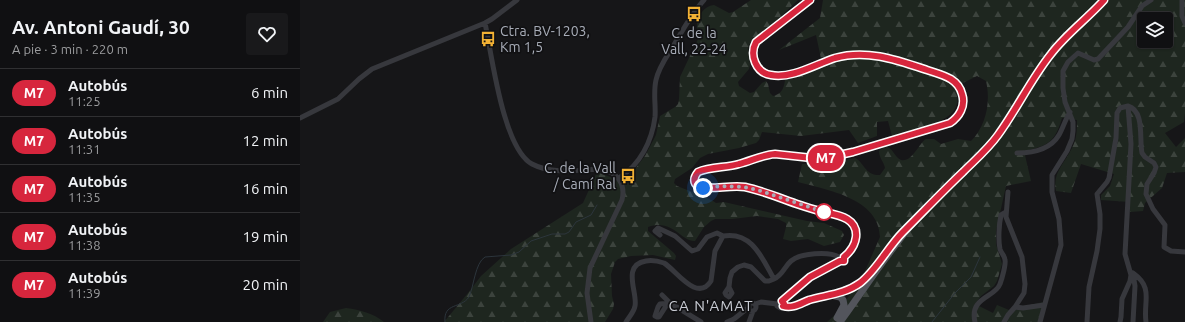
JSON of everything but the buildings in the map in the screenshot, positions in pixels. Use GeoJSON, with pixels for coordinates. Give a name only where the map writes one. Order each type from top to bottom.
{"type":"FeatureCollection","features":[{"type":"Feature","properties":{"kind":"main road"},"geometry":{"type":"LineString","coordinates":[[837,321],[890,246],[989,146],[1002,130],[1050,54],[1066,36],[1104,0]]}},
{"type":"Feature","properties":{"kind":"main road"},"geometry":{"type":"LineString","coordinates":[[837,321],[848,311],[911,225]]}},
{"type":"Feature","properties":{"kind":"main road"},"geometry":{"type":"LineString","coordinates":[[843,294],[867,277]]}},
{"type":"Feature","properties":{"kind":"main road"},"geometry":{"type":"LineString","coordinates":[[831,295],[851,292],[852,299],[848,311]]}},
{"type":"Feature","properties":{"kind":"main road"},"geometry":{"type":"LineString","coordinates":[[843,294],[848,301],[862,292]]}},
{"type":"Feature","properties":{"kind":"main road"},"geometry":{"type":"LineString","coordinates":[[837,321],[844,305],[843,294]]}},
{"type":"Feature","properties":{"kind":"street"},"geometry":{"type":"LineString","coordinates":[[300,118],[338,99],[372,69],[485,23],[517,0]]}},
{"type":"Feature","properties":{"kind":"street"},"geometry":{"type":"LineString","coordinates":[[619,178],[631,169],[646,146],[653,124],[654,89],[661,66],[688,20],[704,0]]}},
{"type":"Feature","properties":{"kind":"street"},"geometry":{"type":"LineString","coordinates":[[781,304],[810,277],[850,252],[855,244],[855,228],[850,221],[839,214],[813,209],[761,191],[744,187],[699,187],[695,184],[695,178],[698,172],[704,169],[738,164],[759,157],[775,154],[821,159],[853,152],[950,123],[958,115],[963,105],[963,98],[959,87],[956,82],[947,76],[889,58],[862,54],[836,58],[796,72],[776,76],[770,75],[760,69],[754,61],[753,54],[756,42],[810,0]]}},
{"type":"Feature","properties":{"kind":"street"},"geometry":{"type":"LineString","coordinates":[[1040,322],[1060,253],[1061,239],[1058,214],[1052,192],[1053,172],[1067,151],[1072,140],[1073,122],[1065,102],[1063,71],[1068,62],[1078,52],[1094,60],[1098,59],[1128,27],[1142,6],[1151,0]]}},
{"type":"Feature","properties":{"kind":"street"},"geometry":{"type":"LineString","coordinates":[[1182,0],[1182,16],[1185,23]]}},
{"type":"Feature","properties":{"kind":"street"},"geometry":{"type":"LineString","coordinates":[[485,23],[502,109],[513,140],[523,157],[532,164],[549,170],[568,171],[601,169],[612,172],[619,178],[624,191],[622,200],[590,268],[588,293],[591,322]]}},
{"type":"Feature","properties":{"kind":"street"},"geometry":{"type":"LineString","coordinates":[[1087,322],[1089,287],[1100,229],[1100,214],[1097,194],[1109,178],[1116,138],[1117,113],[1120,108],[1128,106],[1135,110],[1138,116],[1142,153],[1145,158],[1154,163],[1156,166],[1154,173],[1147,184],[1146,194],[1153,209],[1164,225],[1164,247],[1169,250],[1185,252]]}},
{"type":"Feature","properties":{"kind":"street"},"geometry":{"type":"LineString","coordinates":[[1128,106],[1130,144],[1125,254],[1132,272],[1135,286],[1133,322]]}},
{"type":"Feature","properties":{"kind":"street"},"geometry":{"type":"LineString","coordinates":[[1017,153],[1036,152],[1050,145],[1059,136],[1070,112]]}},
{"type":"Feature","properties":{"kind":"street"},"geometry":{"type":"LineString","coordinates":[[1004,322],[1024,292],[1025,280],[1022,257],[1006,221],[1008,192]]}},
{"type":"Feature","properties":{"kind":"street"},"geometry":{"type":"LineString","coordinates":[[975,322],[975,313],[978,305],[984,298],[996,290],[1001,282],[1006,262],[1000,249],[999,226],[1001,215],[1006,212]]}},
{"type":"Feature","properties":{"kind":"street"},"geometry":{"type":"LineString","coordinates":[[660,235],[655,231],[658,228],[675,236],[692,251],[698,249],[707,237],[717,233],[723,236],[736,235],[746,238],[757,249],[774,279]]}},
{"type":"Feature","properties":{"kind":"street"},"geometry":{"type":"LineString","coordinates":[[626,322],[632,314],[635,305],[631,280],[633,271],[638,264],[651,260],[662,263],[671,268],[694,288],[702,288],[711,281],[715,251],[723,236]]}},
{"type":"Feature","properties":{"kind":"street"},"geometry":{"type":"LineString","coordinates":[[729,288],[732,272],[741,266],[751,268],[765,281],[769,281],[779,276],[790,262],[802,256],[831,254],[841,259]]}},
{"type":"Feature","properties":{"kind":"street"},"geometry":{"type":"LineString","coordinates":[[1120,322],[1122,313],[1122,299],[1132,272]]}},
{"type":"Feature","properties":{"kind":"street"},"geometry":{"type":"LineString","coordinates":[[1132,272],[1145,286],[1146,322]]}},
{"type":"Feature","properties":{"kind":"street"},"geometry":{"type":"LineString","coordinates":[[662,295],[669,303],[701,322]]}},
{"type":"Feature","properties":{"kind":"street"},"geometry":{"type":"LineString","coordinates":[[726,322],[751,309],[756,308],[755,304],[761,302],[793,306],[809,300],[831,295]]}},
{"type":"Feature","properties":{"kind":"street"},"geometry":{"type":"LineString","coordinates":[[1015,307],[1023,308],[1044,305]]}},
{"type":"Feature","properties":{"kind":"street"},"geometry":{"type":"LineString","coordinates":[[749,322],[751,309]]}},
{"type":"Feature","properties":{"kind":"green space"},"geometry":{"type":"Polygon","coordinates":[[[751,0],[798,0],[776,21],[751,41],[748,48],[749,69],[738,82],[739,86],[750,93],[754,92],[762,83],[766,81],[770,93],[773,96],[779,94],[782,90],[785,80],[823,68],[816,35],[779,50],[820,18],[823,0],[1185,0],[1184,122],[1165,133],[1176,147],[1185,138],[1185,172],[1167,173],[1162,188],[1145,203],[1143,211],[1130,212],[1130,202],[1101,200],[1101,195],[1110,186],[1114,174],[1081,164],[1071,193],[1056,191],[1055,185],[1057,173],[1074,145],[1077,130],[1077,120],[1062,118],[1056,133],[1049,142],[1045,145],[1024,151],[1031,181],[1006,186],[996,231],[996,244],[1002,264],[994,286],[981,296],[975,304],[993,313],[997,305],[1009,310],[1043,302],[1038,322],[827,322],[836,314],[862,278],[880,237],[877,224],[871,213],[861,205],[850,198],[823,188],[798,182],[802,164],[830,163],[855,158],[868,171],[875,175],[880,175],[885,168],[879,153],[879,151],[883,148],[889,148],[898,158],[905,160],[912,156],[926,139],[934,139],[941,144],[958,139],[971,141],[984,121],[988,97],[986,81],[977,76],[955,87],[957,104],[954,110],[944,119],[929,125],[892,136],[888,121],[877,122],[877,136],[858,143],[849,130],[801,136],[762,132],[756,143],[708,154],[700,158],[692,168],[675,179],[674,183],[677,186],[716,203],[724,202],[807,221],[824,223],[842,231],[844,235],[840,242],[824,246],[808,239],[791,241],[783,239],[786,223],[778,219],[757,216],[732,219],[715,219],[704,227],[695,241],[685,238],[670,228],[657,225],[648,227],[648,231],[674,253],[676,256],[675,260],[653,255],[631,256],[618,259],[615,262],[611,274],[614,304],[613,309],[605,322],[444,322],[481,276],[511,249],[583,203],[597,172],[619,182],[628,178],[645,156],[656,135],[660,116],[678,104],[680,77],[698,39],[697,22],[700,15],[704,9],[714,5],[729,13],[751,0]]]}},
{"type":"Feature","properties":{"kind":"green space"},"geometry":{"type":"Polygon","coordinates":[[[346,308],[366,312],[384,322],[323,322],[330,312],[346,308]]]}},
{"type":"Feature","properties":{"kind":"waterway"},"geometry":{"type":"LineString","coordinates":[[445,322],[447,311],[453,306],[466,301],[469,297],[477,269],[485,257],[511,255],[519,252],[531,241],[552,234],[565,234],[569,232],[576,222],[591,215],[597,205]]}},
{"type":"Feature","properties":{"kind":"waterway"},"geometry":{"type":"LineString","coordinates":[[932,322],[955,293],[971,277],[980,257]]}},
{"type":"Feature","properties":{"kind":"bus line","name":"M7"},"geometry":{"type":"LineString","coordinates":[[810,0],[756,42],[753,50],[754,61],[763,72],[776,76],[817,66],[836,58],[862,54],[874,55],[905,62],[947,76],[956,82],[962,95],[963,102],[962,109],[950,123],[853,152],[821,159],[769,154],[732,166],[704,169],[698,172],[694,181],[699,187],[721,186],[754,189],[813,209],[839,214],[850,221],[855,228],[856,241],[850,252],[844,257],[844,261],[840,261],[802,283],[782,301],[784,302],[783,306],[786,307],[831,295],[842,290],[850,289],[867,277],[883,255],[903,232],[989,146],[1050,54],[1058,44],[1104,0]]}},
{"type":"Feature","properties":{"kind":"place","name":"C. de la Vall, 22-24"},"geometry":{"type":"Point","coordinates":[694,14]}},
{"type":"Feature","properties":{"kind":"place","name":"Ctra. BV-1203, Km 1,5"},"geometry":{"type":"Point","coordinates":[488,39]}},
{"type":"Feature","properties":{"kind":"place","name":"C. de la Vall / Camí Ral"},"geometry":{"type":"Point","coordinates":[628,176]}},
{"type":"Feature","properties":{"kind":"district","name":"CA N'AMAT"},"geometry":{"type":"Point","coordinates":[711,306]}},
{"type":"Feature","properties":{"kind":"route"},"geometry":{"type":"LineString","coordinates":[[703,188],[721,186],[744,187],[761,191],[801,206],[824,212]]}}]}
